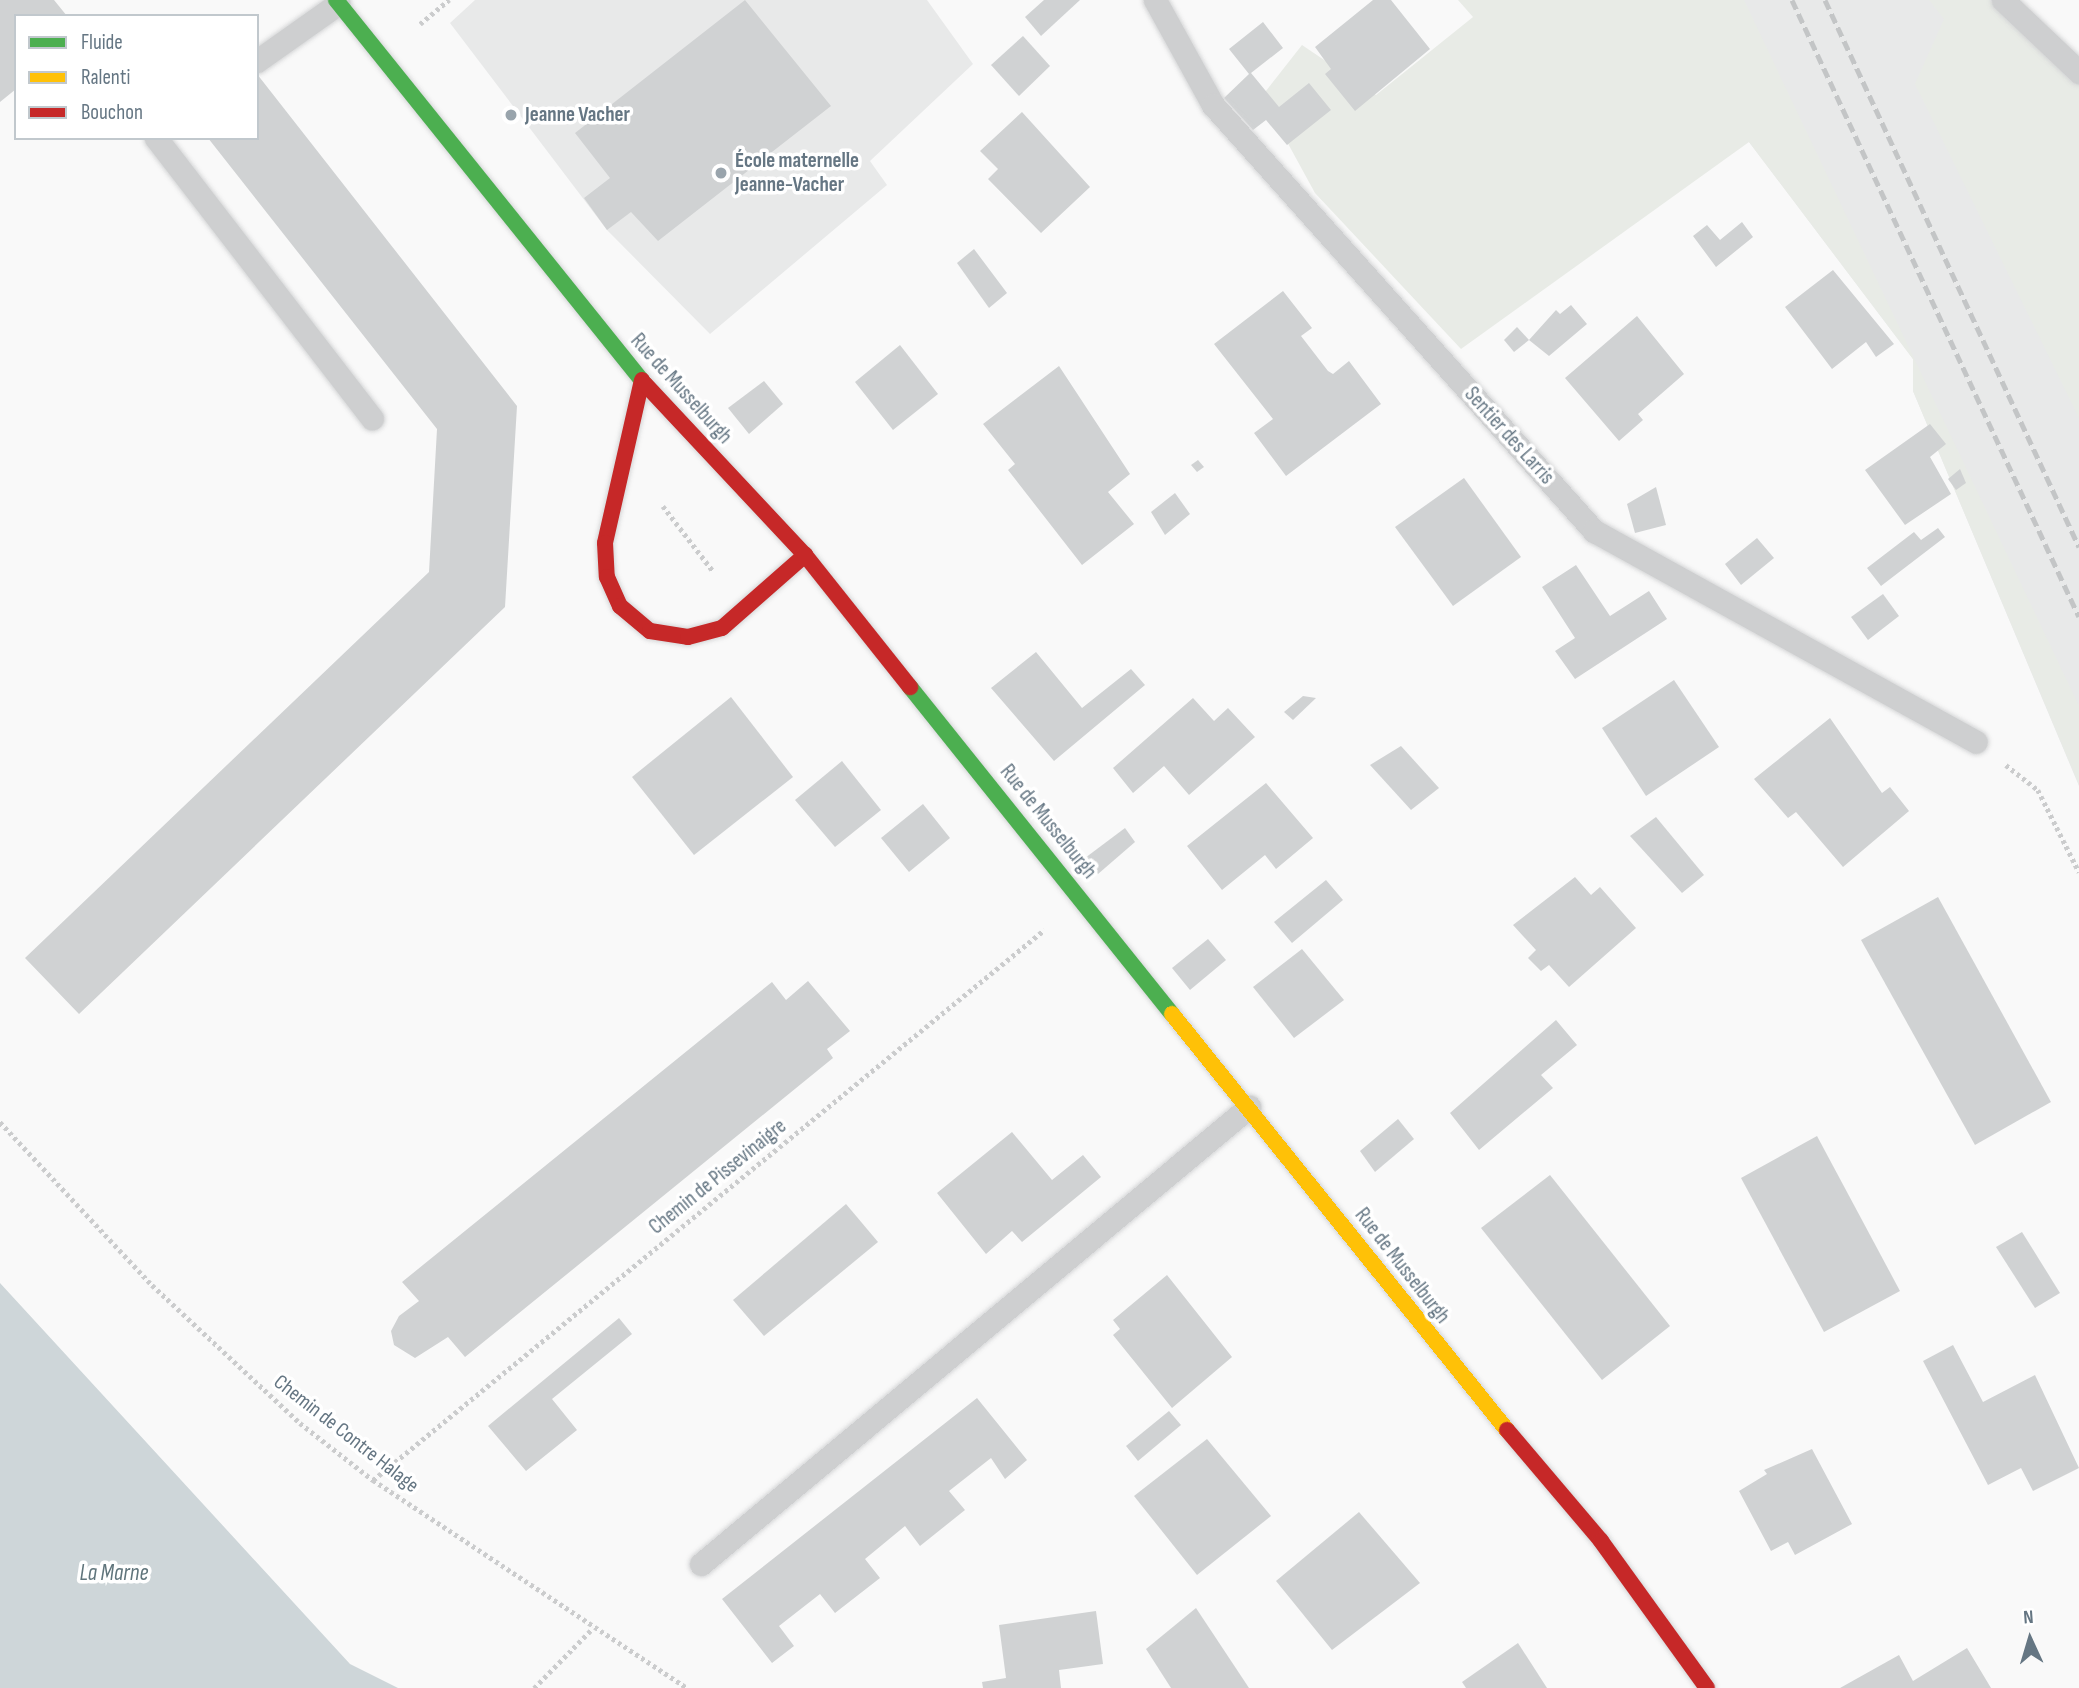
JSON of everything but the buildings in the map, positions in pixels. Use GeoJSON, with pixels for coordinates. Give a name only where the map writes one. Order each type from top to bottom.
{"type":"FeatureCollection","features":[{"type":"Feature","properties":{"kind":"street","name":"Rue de Musselburgh"},"geometry":{"type":"LineString","coordinates":[[337,2],[642,380],[805,555],[1601,1541],[1707,1688]]}},
{"type":"Feature","properties":{"kind":"street"},"geometry":{"type":"LineString","coordinates":[[642,380],[606,544],[607,577],[620,606],[650,631],[688,638],[722,628],[805,555]]}},
{"type":"Feature","properties":{"kind":"lane","name":"Sentier des Larris"},"geometry":{"type":"LineString","coordinates":[[1155,0],[1213,105],[1594,531],[1976,741]]}},
{"type":"Feature","properties":{"kind":"lane"},"geometry":{"type":"LineString","coordinates":[[2003,0],[2079,72]]}},
{"type":"Feature","properties":{"kind":"lane"},"geometry":{"type":"LineString","coordinates":[[259,60],[337,2]]}},
{"type":"Feature","properties":{"kind":"lane"},"geometry":{"type":"LineString","coordinates":[[158,140],[372,418]]}},
{"type":"Feature","properties":{"kind":"lane"},"geometry":{"type":"LineString","coordinates":[[701,1564],[1248,1107]]}},
{"type":"Feature","properties":{"kind":"path"},"geometry":{"type":"LineString","coordinates":[[420,24],[449,0]]}},
{"type":"Feature","properties":{"kind":"path"},"geometry":{"type":"LineString","coordinates":[[657,499],[716,575]]}},
{"type":"Feature","properties":{"kind":"path"},"geometry":{"type":"LineString","coordinates":[[1976,741],[2038,790],[2079,872]]}},
{"type":"Feature","properties":{"kind":"path","name":"Chemin de Pissevinaigre"},"geometry":{"type":"LineString","coordinates":[[373,1480],[1083,898]]}},
{"type":"Feature","properties":{"kind":"path","name":"Chemin de Contre Halage"},"geometry":{"type":"LineString","coordinates":[[0,1122],[152,1285],[300,1423],[373,1480],[687,1688]]}},
{"type":"Feature","properties":{"kind":"path"},"geometry":{"type":"LineString","coordinates":[[534,1688],[593,1628]]}},
{"type":"Feature","properties":{"kind":"shaded area","name":"École maternelle Jeanne-Vacher"},"geometry":{"type":"Polygon","coordinates":[[[475,0],[927,0],[973,64],[870,161],[887,185],[710,334],[607,230],[450,23],[475,0]]]}},
{"type":"Feature","properties":{"kind":"shaded area"},"geometry":{"type":"Polygon","coordinates":[[[1458,0],[1744,0],[2079,706],[2079,785],[1913,391],[1913,359],[1749,142],[1461,349],[1315,193],[1262,96],[1302,45],[1376,95],[1473,17],[1458,0]]]}},
{"type":"Feature","properties":{"kind":"shaded area"},"geometry":{"type":"Polygon","coordinates":[[[1669,0],[1993,0],[2079,79],[2079,786],[1913,391],[1913,359],[1749,142],[1669,0]]]}},
{"type":"Feature","properties":{"kind":"shaded area"},"geometry":{"type":"Polygon","coordinates":[[[1929,0],[1993,0],[2079,79],[2079,418],[1915,84],[1944,19],[1929,0]]]}},
{"type":"Feature","properties":{"kind":"water","name":"La Marne"},"geometry":{"type":"Polygon","coordinates":[[[0,1283],[350,1664],[398,1688],[0,1688],[0,1283]]]}},
{"type":"Feature","properties":{"kind":"railway"},"geometry":{"type":"LineString","coordinates":[[1792,0],[2079,617]]}},
{"type":"Feature","properties":{"kind":"railway"},"geometry":{"type":"LineString","coordinates":[[1825,0],[2079,547]]}},
{"type":"Feature","properties":{"kind":"traffic: fast"},"geometry":{"type":"LineString","coordinates":[[336,0],[645,384]]}},
{"type":"Feature","properties":{"kind":"traffic: fast"},"geometry":{"type":"LineString","coordinates":[[910,687],[1172,1014]]}},
{"type":"Feature","properties":{"kind":"traffic: slow"},"geometry":{"type":"LineString","coordinates":[[1172,1014],[1507,1430]]}},
{"type":"Feature","properties":{"kind":"traffic: jam"},"geometry":{"type":"LineString","coordinates":[[642,380],[605,543],[607,577],[620,606],[650,631],[688,637],[722,628],[805,555]]}},
{"type":"Feature","properties":{"kind":"traffic: jam"},"geometry":{"type":"LineString","coordinates":[[645,384],[805,555],[910,687]]}},
{"type":"Feature","properties":{"kind":"traffic: jam"},"geometry":{"type":"LineString","coordinates":[[1507,1430],[1601,1541],[1707,1688]]}},
{"type":"Feature","properties":{"kind":"place","name":"Jeanne Vacher"},"geometry":{"type":"Point","coordinates":[511,115]}},
{"type":"Feature","properties":{"kind":"place","name":"École maternelle Jeanne-Vacher"},"geometry":{"type":"Point","coordinates":[721,173]}}]}
